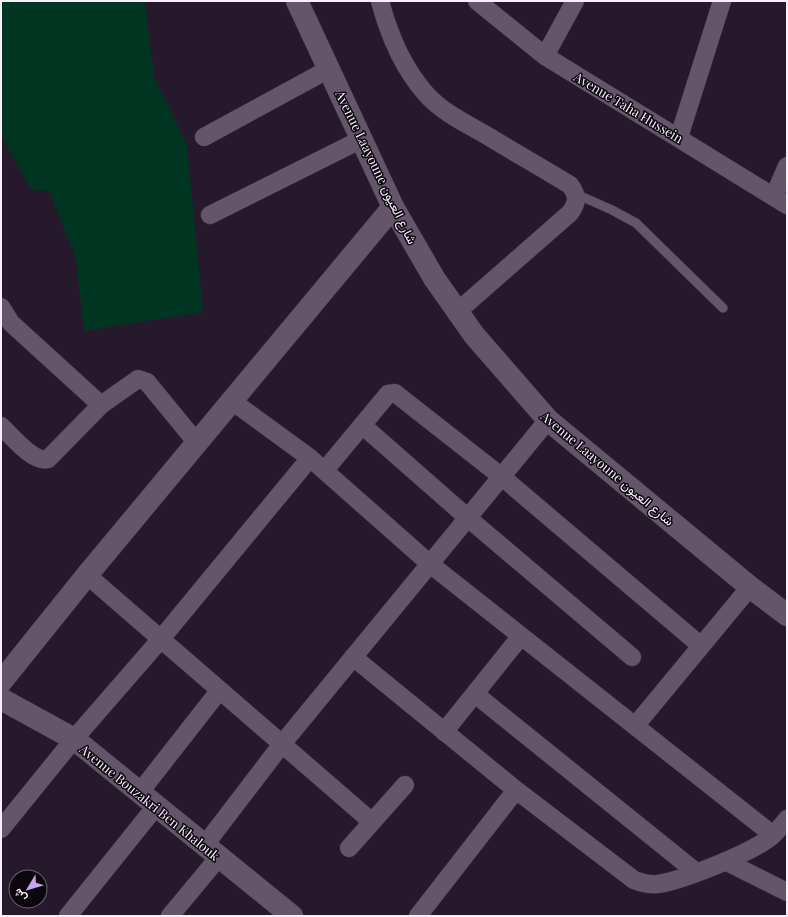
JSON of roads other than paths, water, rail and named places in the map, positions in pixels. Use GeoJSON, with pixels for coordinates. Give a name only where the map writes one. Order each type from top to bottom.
{"type":"FeatureCollection","features":[{"type":"Feature","properties":{"kind":"street"},"geometry":{"type":"LineString","coordinates":[[380,1],[387,27],[398,53],[410,74],[426,95],[441,108],[463,122],[570,185],[576,194],[577,204],[570,213],[457,312]]}},
{"type":"Feature","properties":{"kind":"street","name":"Avenue Taha Hussein"},"geometry":{"type":"LineString","coordinates":[[478,1],[545,56],[780,200]]}},
{"type":"Feature","properties":{"kind":"street"},"geometry":{"type":"LineString","coordinates":[[545,56],[575,1]]}},
{"type":"Feature","properties":{"kind":"street"},"geometry":{"type":"LineString","coordinates":[[679,137],[722,1]]}},
{"type":"Feature","properties":{"kind":"street","name":"Avenue Laayoune شارع العيون"},"geometry":{"type":"LineString","coordinates":[[302,3],[329,69],[393,207],[434,278],[457,312],[493,358],[548,420],[750,587],[787,615]]}},
{"type":"Feature","properties":{"kind":"street"},"geometry":{"type":"LineString","coordinates":[[204,137],[329,69]]}},
{"type":"Feature","properties":{"kind":"street"},"geometry":{"type":"LineString","coordinates":[[210,215],[362,139]]}},
{"type":"Feature","properties":{"kind":"street"},"geometry":{"type":"LineString","coordinates":[[780,200],[787,166]]}},
{"type":"Feature","properties":{"kind":"street"},"geometry":{"type":"LineString","coordinates":[[1,682],[87,575],[393,207]]}},
{"type":"Feature","properties":{"kind":"street"},"geometry":{"type":"LineString","coordinates":[[1,307],[11,323],[101,405]]}},
{"type":"Feature","properties":{"kind":"street"},"geometry":{"type":"LineString","coordinates":[[1,426],[29,453],[43,460],[48,459],[61,448],[101,405],[138,379],[147,382],[197,442]]}},
{"type":"Feature","properties":{"kind":"street"},"geometry":{"type":"LineString","coordinates":[[325,470],[388,394],[395,393],[502,476],[700,645]]}},
{"type":"Feature","properties":{"kind":"street"},"geometry":{"type":"LineString","coordinates":[[232,401],[325,470],[430,564],[773,835]]}},
{"type":"Feature","properties":{"kind":"street"},"geometry":{"type":"LineString","coordinates":[[170,916],[282,744],[548,420]]}},
{"type":"Feature","properties":{"kind":"street"},"geometry":{"type":"LineString","coordinates":[[362,425],[468,518],[632,657]]}},
{"type":"Feature","properties":{"kind":"street"},"geometry":{"type":"LineString","coordinates":[[1,830],[74,739],[160,640],[310,458]]}},
{"type":"Feature","properties":{"kind":"street"},"geometry":{"type":"LineString","coordinates":[[87,575],[160,640],[372,822]]}},
{"type":"Feature","properties":{"kind":"street"},"geometry":{"type":"LineString","coordinates":[[635,726],[700,645],[750,587]]}},
{"type":"Feature","properties":{"kind":"street"},"geometry":{"type":"LineString","coordinates":[[444,732],[521,636]]}},
{"type":"Feature","properties":{"kind":"street"},"geometry":{"type":"LineString","coordinates":[[353,657],[516,790],[634,880],[646,884],[659,884],[725,861],[753,848],[773,835],[787,819]]}},
{"type":"Feature","properties":{"kind":"street"},"geometry":{"type":"LineString","coordinates":[[140,792],[219,691]]}},
{"type":"Feature","properties":{"kind":"street"},"geometry":{"type":"LineString","coordinates":[[475,694],[696,872]]}},
{"type":"Feature","properties":{"kind":"street","name":"Avenue Bouzakri Ben Khalouk"},"geometry":{"type":"LineString","coordinates":[[1,699],[74,739],[157,805],[211,852],[292,916]]}},
{"type":"Feature","properties":{"kind":"street"},"geometry":{"type":"LineString","coordinates":[[349,848],[405,785]]}},
{"type":"Feature","properties":{"kind":"street"},"geometry":{"type":"LineString","coordinates":[[418,916],[516,790]]}},
{"type":"Feature","properties":{"kind":"street"},"geometry":{"type":"LineString","coordinates":[[68,916],[157,805]]}},
{"type":"Feature","properties":{"kind":"street"},"geometry":{"type":"LineString","coordinates":[[725,861],[787,892]]}},
{"type":"Feature","properties":{"kind":"lane"},"geometry":{"type":"LineString","coordinates":[[576,194],[612,210],[636,223],[723,308]]}}]}
